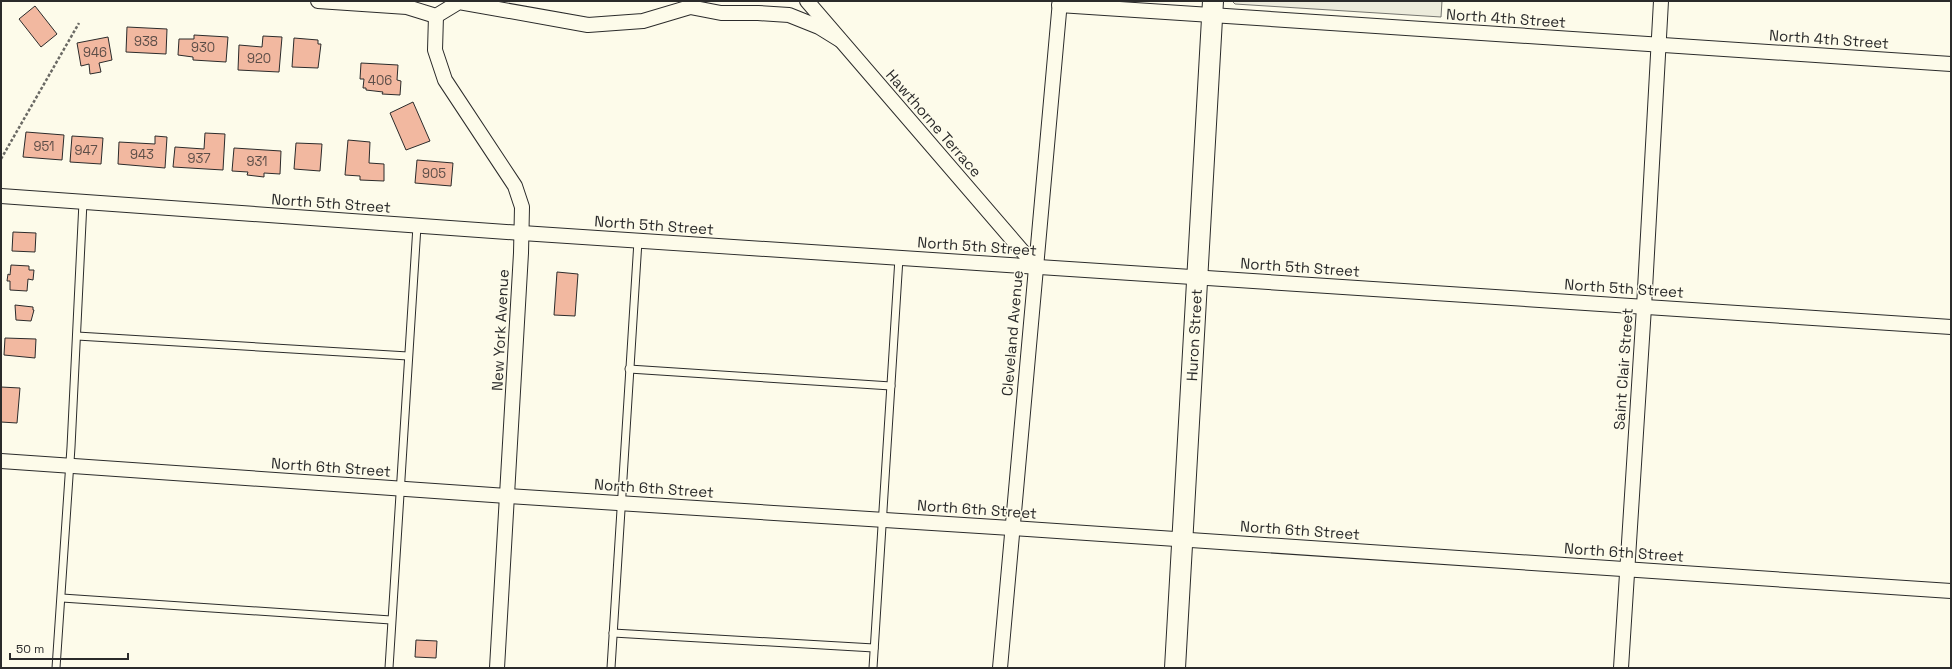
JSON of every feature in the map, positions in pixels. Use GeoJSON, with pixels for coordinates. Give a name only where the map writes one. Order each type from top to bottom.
{"type":"FeatureCollection","features":[{"type":"Feature","properties":{"kind":"street"},"geometry":{"type":"LineString","coordinates":[[318,1],[407,7],[436,16],[460,2],[588,25],[643,21],[693,4],[721,13],[790,15],[820,27],[840,40]]}},
{"type":"Feature","properties":{"kind":"street","name":"Hawthorne Terrace"},"geometry":{"type":"LineString","coordinates":[[807,1],[1036,267]]}},
{"type":"Feature","properties":{"kind":"street","name":"Saint Clair Street"},"geometry":{"type":"LineString","coordinates":[[1621,668],[1644,307],[1661,1]]}},
{"type":"Feature","properties":{"kind":"street","name":"North 4th Street"},"geometry":{"type":"LineString","coordinates":[[1059,3],[1212,8],[1658,45],[1951,64]]}},
{"type":"Feature","properties":{"kind":"street","name":"Cleveland Avenue"},"geometry":{"type":"LineString","coordinates":[[1000,668],[1011,528],[1059,3]]}},
{"type":"Feature","properties":{"kind":"street","name":"Huron Street"},"geometry":{"type":"LineString","coordinates":[[1175,668],[1212,8]]}},
{"type":"Feature","properties":{"kind":"street","name":"New York Avenue"},"geometry":{"type":"LineString","coordinates":[[436,16],[436,50],[445,80],[515,186],[522,207],[522,233],[497,668]]}},
{"type":"Feature","properties":{"kind":"street","name":"North 5th Street"},"geometry":{"type":"LineString","coordinates":[[1,196],[638,241],[1951,327]]}},
{"type":"Feature","properties":{"kind":"street","name":"North 6th Street"},"geometry":{"type":"LineString","coordinates":[[1,461],[507,496],[882,519],[1951,591]]}},
{"type":"Feature","properties":{"kind":"lane"},"geometry":{"type":"LineString","coordinates":[[56,668],[62,598],[83,202]]}},
{"type":"Feature","properties":{"kind":"lane"},"geometry":{"type":"LineString","coordinates":[[388,668],[417,226]]}},
{"type":"Feature","properties":{"kind":"lane"},"geometry":{"type":"LineString","coordinates":[[611,668],[638,241]]}},
{"type":"Feature","properties":{"kind":"lane"},"geometry":{"type":"LineString","coordinates":[[873,668],[899,258]]}},
{"type":"Feature","properties":{"kind":"lane"},"geometry":{"type":"LineString","coordinates":[[77,336],[408,356]]}},
{"type":"Feature","properties":{"kind":"lane"},"geometry":{"type":"LineString","coordinates":[[629,369],[891,386]]}},
{"type":"Feature","properties":{"kind":"lane"},"geometry":{"type":"LineString","coordinates":[[62,598],[392,620]]}},
{"type":"Feature","properties":{"kind":"lane"},"geometry":{"type":"LineString","coordinates":[[613,633],[874,648]]}},
{"type":"Feature","properties":{"kind":"path"},"geometry":{"type":"LineString","coordinates":[[1,159],[79,23]]}},
{"type":"Feature","properties":{"kind":"shaded area"},"geometry":{"type":"Polygon","coordinates":[[[1232,1],[1442,1],[1441,17],[1235,4],[1232,1]]]}},
{"type":"Feature","properties":{"kind":"building"},"geometry":{"type":"Polygon","coordinates":[[[35,6],[57,34],[41,47],[19,19],[35,6]]]}},
{"type":"Feature","properties":{"kind":"building"},"geometry":{"type":"Polygon","coordinates":[[[127,27],[167,29],[166,54],[126,52],[127,27]]]}},
{"type":"Feature","properties":{"kind":"building"},"geometry":{"type":"Polygon","coordinates":[[[194,35],[228,37],[226,62],[193,60],[193,57],[178,55],[179,39],[194,39],[194,35]]]}},
{"type":"Feature","properties":{"kind":"building"},"geometry":{"type":"Polygon","coordinates":[[[263,36],[282,37],[279,72],[238,70],[239,45],[262,47],[263,36]]]}},
{"type":"Feature","properties":{"kind":"building"},"geometry":{"type":"Polygon","coordinates":[[[108,37],[112,60],[99,63],[101,72],[90,74],[89,64],[81,66],[77,43],[108,37]]]}},
{"type":"Feature","properties":{"kind":"building"},"geometry":{"type":"Polygon","coordinates":[[[294,38],[318,40],[318,44],[321,44],[318,68],[292,67],[294,38]]]}},
{"type":"Feature","properties":{"kind":"building"},"geometry":{"type":"Polygon","coordinates":[[[361,63],[398,65],[397,80],[401,81],[400,95],[382,94],[383,92],[366,90],[366,88],[363,88],[364,79],[360,79],[361,63]]]}},
{"type":"Feature","properties":{"kind":"building"},"geometry":{"type":"Polygon","coordinates":[[[413,102],[430,141],[406,150],[390,113],[413,102]]]}},
{"type":"Feature","properties":{"kind":"building"},"geometry":{"type":"Polygon","coordinates":[[[26,132],[64,135],[62,160],[23,157],[26,132]]]}},
{"type":"Feature","properties":{"kind":"building"},"geometry":{"type":"Polygon","coordinates":[[[205,133],[225,134],[223,170],[173,167],[175,147],[204,149],[205,133]]]}},
{"type":"Feature","properties":{"kind":"building"},"geometry":{"type":"Polygon","coordinates":[[[72,136],[103,138],[101,164],[70,162],[72,136]]]}},
{"type":"Feature","properties":{"kind":"building"},"geometry":{"type":"Polygon","coordinates":[[[155,136],[167,137],[165,168],[118,164],[119,142],[155,144],[155,136]]]}},
{"type":"Feature","properties":{"kind":"building"},"geometry":{"type":"Polygon","coordinates":[[[348,140],[370,142],[369,163],[384,164],[384,181],[360,180],[360,176],[345,175],[348,140]]]}},
{"type":"Feature","properties":{"kind":"building"},"geometry":{"type":"Polygon","coordinates":[[[296,143],[322,144],[320,171],[294,169],[296,143]]]}},
{"type":"Feature","properties":{"kind":"building"},"geometry":{"type":"Polygon","coordinates":[[[234,148],[281,151],[280,174],[264,173],[264,177],[247,175],[248,172],[232,171],[234,148]]]}},
{"type":"Feature","properties":{"kind":"building"},"geometry":{"type":"Polygon","coordinates":[[[417,160],[453,163],[451,186],[415,183],[417,160]]]}},
{"type":"Feature","properties":{"kind":"building"},"geometry":{"type":"Polygon","coordinates":[[[13,232],[36,233],[35,252],[12,251],[13,232]]]}},
{"type":"Feature","properties":{"kind":"building"},"geometry":{"type":"Polygon","coordinates":[[[11,265],[29,266],[29,270],[34,270],[33,280],[28,279],[27,291],[10,290],[10,281],[7,281],[8,274],[10,275],[11,265]]]}},
{"type":"Feature","properties":{"kind":"building"},"geometry":{"type":"Polygon","coordinates":[[[557,272],[578,274],[575,316],[554,315],[557,272]]]}},
{"type":"Feature","properties":{"kind":"building"},"geometry":{"type":"Polygon","coordinates":[[[15,305],[33,307],[34,310],[31,321],[16,320],[15,305]]]}},
{"type":"Feature","properties":{"kind":"building"},"geometry":{"type":"Polygon","coordinates":[[[5,338],[36,339],[35,358],[4,355],[5,338]]]}},
{"type":"Feature","properties":{"kind":"building"},"geometry":{"type":"Polygon","coordinates":[[[1,387],[20,388],[17,423],[1,422],[1,387]]]}},
{"type":"Feature","properties":{"kind":"building"},"geometry":{"type":"Polygon","coordinates":[[[416,640],[437,641],[436,658],[415,657],[416,640]]]}}]}
